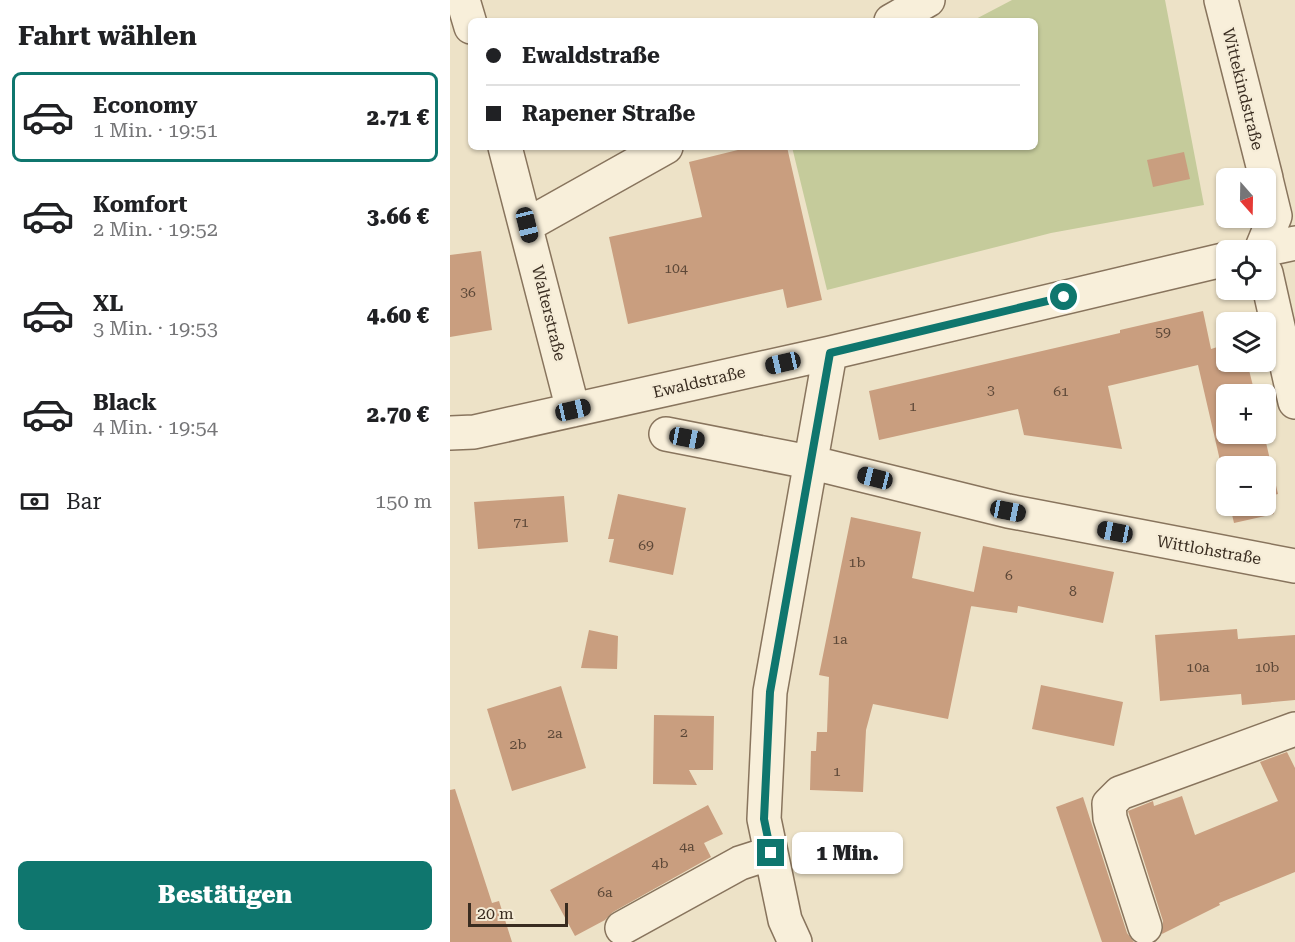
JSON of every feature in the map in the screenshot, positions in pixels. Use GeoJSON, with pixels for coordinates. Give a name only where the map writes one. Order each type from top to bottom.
{"type":"FeatureCollection","features":[{"type":"Feature","properties":{"kind":"street"},"geometry":{"type":"LineString","coordinates":[[463,0],[468,18]]}},
{"type":"Feature","properties":{"kind":"street"},"geometry":{"type":"LineString","coordinates":[[896,18],[928,0]]}},
{"type":"Feature","properties":{"kind":"street","name":"Wittekindstraße"},"geometry":{"type":"LineString","coordinates":[[1221,0],[1263,168]]}},
{"type":"Feature","properties":{"kind":"street","name":"Walterstraße"},"geometry":{"type":"LineString","coordinates":[[506,150],[573,410]]}},
{"type":"Feature","properties":{"kind":"street"},"geometry":{"type":"LineString","coordinates":[[527,225],[661,150]]}},
{"type":"Feature","properties":{"kind":"street"},"geometry":{"type":"LineString","coordinates":[[1276,247],[1295,243]]}},
{"type":"Feature","properties":{"kind":"street","name":"Ewaldstraße"},"geometry":{"type":"LineString","coordinates":[[450,434],[474,432],[830,353],[1216,262]]}},
{"type":"Feature","properties":{"kind":"street"},"geometry":{"type":"LineString","coordinates":[[1272,300],[1295,402]]}},
{"type":"Feature","properties":{"kind":"street"},"geometry":{"type":"LineString","coordinates":[[795,942],[785,920],[764,819],[770,692],[801,529],[809,462],[830,353]]}},
{"type":"Feature","properties":{"kind":"street","name":"Wittlohstraße"},"geometry":{"type":"LineString","coordinates":[[666,434],[809,462],[1008,511],[1295,566]]}},
{"type":"Feature","properties":{"kind":"street"},"geometry":{"type":"LineString","coordinates":[[1145,927],[1110,818],[1109,804],[1120,793],[1295,729]]}},
{"type":"Feature","properties":{"kind":"street"},"geometry":{"type":"LineString","coordinates":[[622,928],[740,863],[771,853]]}},
{"type":"Feature","properties":{"kind":"green space"},"geometry":{"type":"Polygon","coordinates":[[[1012,0],[1165,0],[1204,205],[1051,233],[827,290],[793,150],[1038,150],[1038,18],[978,18],[1012,0]]]}},
{"type":"Feature","properties":{"kind":"building"},"geometry":{"type":"Polygon","coordinates":[[[738,150],[788,150],[822,300],[787,308],[783,289],[628,324],[609,237],[702,217],[689,162],[738,150]]]}},
{"type":"Feature","properties":{"kind":"building"},"geometry":{"type":"Polygon","coordinates":[[[1184,152],[1190,179],[1153,187],[1147,160],[1184,152]]]}},
{"type":"Feature","properties":{"kind":"building"},"geometry":{"type":"Polygon","coordinates":[[[481,251],[492,330],[450,337],[450,255],[481,251]]]}},
{"type":"Feature","properties":{"kind":"building"},"geometry":{"type":"Polygon","coordinates":[[[1203,311],[1211,349],[1216,347],[1216,372],[1250,372],[1252,384],[1216,384],[1216,443],[1198,365],[1108,386],[1122,449],[1024,435],[1018,409],[879,440],[869,391],[1120,333],[1120,330],[1203,311]]]}},
{"type":"Feature","properties":{"kind":"building"},"geometry":{"type":"Polygon","coordinates":[[[1216,444],[1266,444],[1269,456],[1219,456],[1216,444]]]}},
{"type":"Feature","properties":{"kind":"building"},"geometry":{"type":"Polygon","coordinates":[[[618,494],[686,508],[673,575],[609,562],[614,539],[608,539],[618,494]]]}},
{"type":"Feature","properties":{"kind":"building"},"geometry":{"type":"Polygon","coordinates":[[[564,496],[568,542],[478,549],[474,502],[564,496]]]}},
{"type":"Feature","properties":{"kind":"building"},"geometry":{"type":"Polygon","coordinates":[[[1232,516],[1265,516],[1234,523],[1232,516]]]}},
{"type":"Feature","properties":{"kind":"building"},"geometry":{"type":"Polygon","coordinates":[[[851,517],[921,532],[912,578],[974,592],[948,719],[873,704],[866,730],[863,792],[810,790],[811,751],[816,751],[817,732],[827,732],[829,677],[819,675],[851,517]]]}},
{"type":"Feature","properties":{"kind":"building"},"geometry":{"type":"Polygon","coordinates":[[[983,546],[1114,572],[1103,623],[1018,606],[1017,613],[971,606],[983,546]]]}},
{"type":"Feature","properties":{"kind":"building"},"geometry":{"type":"Polygon","coordinates":[[[1237,629],[1238,639],[1295,635],[1295,700],[1242,705],[1241,694],[1160,701],[1155,635],[1237,629]]]}},
{"type":"Feature","properties":{"kind":"building"},"geometry":{"type":"Polygon","coordinates":[[[589,630],[618,636],[617,669],[581,668],[589,630]]]}},
{"type":"Feature","properties":{"kind":"building"},"geometry":{"type":"Polygon","coordinates":[[[1041,685],[1123,702],[1114,746],[1032,729],[1041,685]]]}},
{"type":"Feature","properties":{"kind":"building"},"geometry":{"type":"Polygon","coordinates":[[[561,686],[586,768],[512,791],[487,709],[561,686]]]}},
{"type":"Feature","properties":{"kind":"building"},"geometry":{"type":"Polygon","coordinates":[[[654,715],[714,716],[713,770],[689,770],[697,785],[653,784],[654,715]]]}},
{"type":"Feature","properties":{"kind":"building"},"geometry":{"type":"Polygon","coordinates":[[[1287,752],[1295,768],[1295,872],[1219,903],[1220,905],[1162,934],[1163,921],[1128,811],[1153,801],[1154,806],[1182,796],[1195,835],[1278,801],[1260,762],[1287,752]]]}},
{"type":"Feature","properties":{"kind":"building"},"geometry":{"type":"Polygon","coordinates":[[[455,789],[492,903],[499,901],[512,942],[450,942],[450,790],[455,789]]]}},
{"type":"Feature","properties":{"kind":"building"},"geometry":{"type":"Polygon","coordinates":[[[1083,797],[1127,933],[1134,942],[1102,942],[1056,807],[1083,797]]]}},
{"type":"Feature","properties":{"kind":"building"},"geometry":{"type":"Polygon","coordinates":[[[708,805],[723,834],[704,843],[711,857],[575,936],[550,890],[708,805]]]}},
{"type":"Feature","properties":{"kind":"route"},"geometry":{"type":"LineString","coordinates":[[771,853],[764,819],[770,692],[801,529],[809,462],[830,353],[1064,297]]}}]}
